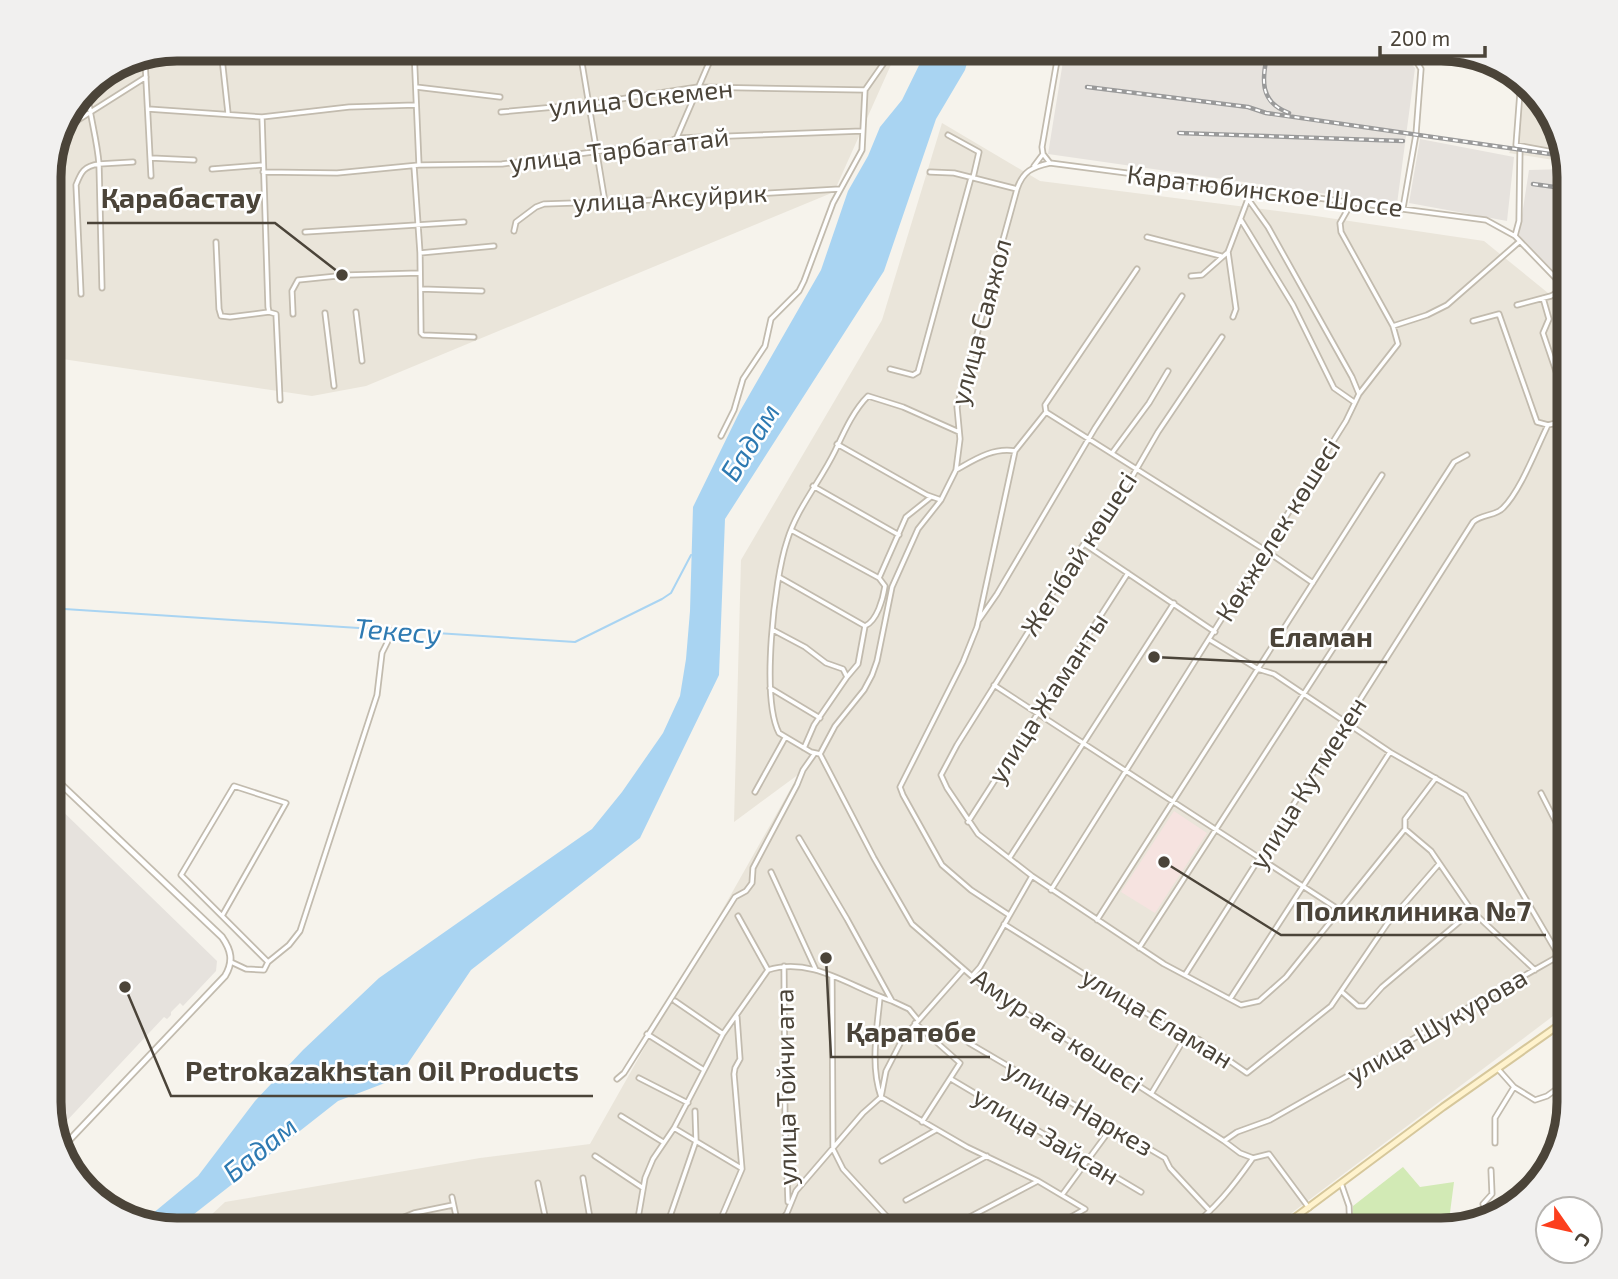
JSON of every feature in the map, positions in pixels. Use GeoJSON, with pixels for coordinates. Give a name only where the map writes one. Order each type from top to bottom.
{"type":"FeatureCollection","features":[{"type":"Feature","properties":{"kind":"main road"},"geometry":{"type":"LineString","coordinates":[[1295,1218],[1557,1027]]}},
{"type":"Feature","properties":{"kind":"street"},"geometry":{"type":"LineString","coordinates":[[222,61],[228,113]]}},
{"type":"Feature","properties":{"kind":"street"},"geometry":{"type":"LineString","coordinates":[[415,61],[417,225],[423,335],[474,337]]}},
{"type":"Feature","properties":{"kind":"street"},"geometry":{"type":"LineString","coordinates":[[581,61],[605,202]]}},
{"type":"Feature","properties":{"kind":"street"},"geometry":{"type":"LineString","coordinates":[[677,138],[710,61]]}},
{"type":"Feature","properties":{"kind":"street"},"geometry":{"type":"LineString","coordinates":[[721,436],[734,410],[743,379],[765,346],[771,319],[799,291],[840,189],[862,149],[865,89],[885,61]]}},
{"type":"Feature","properties":{"kind":"street"},"geometry":{"type":"LineString","coordinates":[[1032,167],[1050,163],[1043,154],[1057,61]]}},
{"type":"Feature","properties":{"kind":"street"},"geometry":{"type":"LineString","coordinates":[[1403,208],[1416,135],[1421,69],[1416,61]]}},
{"type":"Feature","properties":{"kind":"street"},"geometry":{"type":"LineString","coordinates":[[145,66],[150,176]]}},
{"type":"Feature","properties":{"kind":"street"},"geometry":{"type":"LineString","coordinates":[[77,119],[146,76]]}},
{"type":"Feature","properties":{"kind":"street"},"geometry":{"type":"LineString","coordinates":[[416,87],[500,97]]}},
{"type":"Feature","properties":{"kind":"street","name":"улица Оскемен"},"geometry":{"type":"LineString","coordinates":[[501,112],[588,104],[698,87],[865,89]]}},
{"type":"Feature","properties":{"kind":"street"},"geometry":{"type":"LineString","coordinates":[[1519,92],[1514,141],[1516,145],[1520,148],[1554,153]]}},
{"type":"Feature","properties":{"kind":"street"},"geometry":{"type":"LineString","coordinates":[[89,102],[99,164],[102,288]]}},
{"type":"Feature","properties":{"kind":"street"},"geometry":{"type":"LineString","coordinates":[[148,109],[262,117],[359,106],[415,105]]}},
{"type":"Feature","properties":{"kind":"street"},"geometry":{"type":"LineString","coordinates":[[262,117],[262,172],[270,312]]}},
{"type":"Feature","properties":{"kind":"street","name":"улица Тарбагатай"},"geometry":{"type":"LineString","coordinates":[[262,172],[337,173],[416,166],[502,163],[669,142],[677,138],[862,131]]}},
{"type":"Feature","properties":{"kind":"street"},"geometry":{"type":"LineString","coordinates":[[890,369],[916,374],[979,152],[948,135]]}},
{"type":"Feature","properties":{"kind":"street"},"geometry":{"type":"LineString","coordinates":[[1515,236],[1519,221],[1520,148]]}},
{"type":"Feature","properties":{"kind":"street","name":"улица Саяжол"},"geometry":{"type":"LineString","coordinates":[[617,1079],[624,1073],[735,897],[746,891],[752,883],[753,868],[801,774],[819,755],[835,726],[864,690],[872,675],[892,587],[918,529],[941,500],[956,470],[960,432],[957,407],[1017,189],[1021,180],[1043,154]]}},
{"type":"Feature","properties":{"kind":"street"},"geometry":{"type":"LineString","coordinates":[[150,158],[194,160]]}},
{"type":"Feature","properties":{"kind":"street"},"geometry":{"type":"LineString","coordinates":[[81,294],[76,185],[88,166],[133,162]]}},
{"type":"Feature","properties":{"kind":"street","name":"Каратюбинское Шоссе"},"geometry":{"type":"LineString","coordinates":[[1050,163],[1486,219],[1515,236],[1557,280]]}},
{"type":"Feature","properties":{"kind":"street"},"geometry":{"type":"LineString","coordinates":[[212,169],[262,165]]}},
{"type":"Feature","properties":{"kind":"street"},"geometry":{"type":"LineString","coordinates":[[930,172],[954,173],[1017,189]]}},
{"type":"Feature","properties":{"kind":"street","name":"улица Аксуйрик"},"geometry":{"type":"LineString","coordinates":[[514,231],[516,222],[536,206],[544,204],[840,189]]}},
{"type":"Feature","properties":{"kind":"street"},"geometry":{"type":"LineString","coordinates":[[1233,317],[1237,309],[1228,252],[1249,190]]}},
{"type":"Feature","properties":{"kind":"street"},"geometry":{"type":"LineString","coordinates":[[1248,199],[1268,227],[1352,376],[1359,394]]}},
{"type":"Feature","properties":{"kind":"street"},"geometry":{"type":"LineString","coordinates":[[1352,202],[1340,223],[1341,232],[1393,326],[1447,305],[1519,242]]}},
{"type":"Feature","properties":{"kind":"street"},"geometry":{"type":"LineString","coordinates":[[1241,219],[1293,305],[1334,388],[1354,402]]}},
{"type":"Feature","properties":{"kind":"street"},"geometry":{"type":"LineString","coordinates":[[305,232],[464,222]]}},
{"type":"Feature","properties":{"kind":"street"},"geometry":{"type":"LineString","coordinates":[[1147,237],[1221,256]]}},
{"type":"Feature","properties":{"kind":"street"},"geometry":{"type":"LineString","coordinates":[[216,242],[221,316],[270,312],[276,314],[281,400]]}},
{"type":"Feature","properties":{"kind":"street"},"geometry":{"type":"LineString","coordinates":[[420,253],[494,246]]}},
{"type":"Feature","properties":{"kind":"street"},"geometry":{"type":"LineString","coordinates":[[1191,276],[1202,275],[1228,252]]}},
{"type":"Feature","properties":{"kind":"street"},"geometry":{"type":"LineString","coordinates":[[1009,915],[971,890],[942,864],[902,795],[901,787],[962,662],[978,621],[1015,452],[1046,412],[1045,405],[1137,269]]}},
{"type":"Feature","properties":{"kind":"street"},"geometry":{"type":"LineString","coordinates":[[293,314],[292,291],[298,280],[347,275],[420,273]]}},
{"type":"Feature","properties":{"kind":"street"},"geometry":{"type":"LineString","coordinates":[[421,289],[482,291]]}},
{"type":"Feature","properties":{"kind":"street"},"geometry":{"type":"LineString","coordinates":[[1517,305],[1557,293]]}},
{"type":"Feature","properties":{"kind":"street"},"geometry":{"type":"LineString","coordinates":[[978,621],[1182,296]]}},
{"type":"Feature","properties":{"kind":"street"},"geometry":{"type":"LineString","coordinates":[[1543,298],[1549,319],[1543,333],[1557,374]]}},
{"type":"Feature","properties":{"kind":"street"},"geometry":{"type":"LineString","coordinates":[[356,312],[362,361]]}},
{"type":"Feature","properties":{"kind":"street"},"geometry":{"type":"LineString","coordinates":[[325,313],[334,386]]}},
{"type":"Feature","properties":{"kind":"street"},"geometry":{"type":"LineString","coordinates":[[1473,321],[1499,314],[1537,422],[1548,425],[1557,423]]}},
{"type":"Feature","properties":{"kind":"street","name":"Көкжелек көшесі"},"geometry":{"type":"LineString","coordinates":[[1051,890],[1346,421],[1359,394],[1398,344],[1393,326]]}},
{"type":"Feature","properties":{"kind":"street","name":"Жетібай көшесі"},"geometry":{"type":"LineString","coordinates":[[968,822],[941,775],[994,685],[1081,548],[1222,337]]}},
{"type":"Feature","properties":{"kind":"street"},"geometry":{"type":"LineString","coordinates":[[1112,453],[1149,403],[1168,371]]}},
{"type":"Feature","properties":{"kind":"street"},"geometry":{"type":"LineString","coordinates":[[819,755],[785,738],[775,725],[770,702],[773,630],[779,577],[791,530],[837,444],[868,396],[903,407],[960,432]]}},
{"type":"Feature","properties":{"kind":"street"},"geometry":{"type":"LineString","coordinates":[[1046,412],[1313,583]]}},
{"type":"Feature","properties":{"kind":"street","name":"улица Кутмекен"},"geometry":{"type":"LineString","coordinates":[[1185,975],[1473,522],[1476,518],[1503,508],[1517,491],[1548,425]]}},
{"type":"Feature","properties":{"kind":"street"},"geometry":{"type":"LineString","coordinates":[[837,444],[941,500]]}},
{"type":"Feature","properties":{"kind":"street"},"geometry":{"type":"LineString","coordinates":[[956,470],[982,455],[997,451],[1015,452]]}},
{"type":"Feature","properties":{"kind":"street"},"geometry":{"type":"LineString","coordinates":[[1139,948],[1454,463],[1467,455]]}},
{"type":"Feature","properties":{"kind":"street"},"geometry":{"type":"LineString","coordinates":[[1097,920],[1382,475]]}},
{"type":"Feature","properties":{"kind":"street"},"geometry":{"type":"LineString","coordinates":[[813,486],[899,535]]}},
{"type":"Feature","properties":{"kind":"street"},"geometry":{"type":"LineString","coordinates":[[878,578],[908,514],[932,496]]}},
{"type":"Feature","properties":{"kind":"street"},"geometry":{"type":"LineString","coordinates":[[779,577],[865,626],[871,625],[874,620],[885,589],[878,578],[791,530]]}},
{"type":"Feature","properties":{"kind":"street"},"geometry":{"type":"LineString","coordinates":[[1086,544],[1214,632]]}},
{"type":"Feature","properties":{"kind":"street","name":"улица Жаманты"},"geometry":{"type":"LineString","coordinates":[[968,822],[1128,573]]}},
{"type":"Feature","properties":{"kind":"street"},"geometry":{"type":"LineString","coordinates":[[1010,858],[1082,742],[1174,603]]}},
{"type":"Feature","properties":{"kind":"street"},"geometry":{"type":"LineString","coordinates":[[804,748],[814,725],[858,664],[865,626]]}},
{"type":"Feature","properties":{"kind":"street"},"geometry":{"type":"LineString","coordinates":[[773,630],[805,647],[826,663],[842,669],[847,677]]}},
{"type":"Feature","properties":{"kind":"street"},"geometry":{"type":"LineString","coordinates":[[231,962],[255,970],[264,970],[268,962],[289,945],[300,930],[377,695],[382,653],[393,631]]}},
{"type":"Feature","properties":{"kind":"street","name":"улица Шукурова"},"geometry":{"type":"LineString","coordinates":[[1210,640],[1258,669],[1274,674],[1390,752],[1467,797],[1557,953]]}},
{"type":"Feature","properties":{"kind":"street"},"geometry":{"type":"LineString","coordinates":[[994,685],[1341,911]]}},
{"type":"Feature","properties":{"kind":"street"},"geometry":{"type":"LineString","coordinates":[[770,688],[820,718]]}},
{"type":"Feature","properties":{"kind":"street"},"geometry":{"type":"LineString","coordinates":[[755,792],[785,738]]}},
{"type":"Feature","properties":{"kind":"street"},"geometry":{"type":"LineString","coordinates":[[1230,999],[1390,752]]}},
{"type":"Feature","properties":{"kind":"street","name":"Амур аға көшесі"},"geometry":{"type":"LineString","coordinates":[[819,755],[912,924],[972,976],[1224,1141]]}},
{"type":"Feature","properties":{"kind":"street"},"geometry":{"type":"LineString","coordinates":[[968,822],[978,834],[1051,890],[1139,948],[1241,1005],[1259,1001],[1286,977],[1405,829],[1405,819],[1436,778]]}},
{"type":"Feature","properties":{"kind":"street"},"geometry":{"type":"LineString","coordinates":[[61,784],[222,937],[231,954],[231,962],[225,976],[68,1141]]}},
{"type":"Feature","properties":{"kind":"street"},"geometry":{"type":"LineString","coordinates":[[222,916],[285,803],[234,786],[181,875],[222,916],[268,962]]}},
{"type":"Feature","properties":{"kind":"street"},"geometry":{"type":"LineString","coordinates":[[1541,793],[1557,824]]}},
{"type":"Feature","properties":{"kind":"street"},"geometry":{"type":"LineString","coordinates":[[1405,829],[1431,851],[1472,911],[1535,970]]}},
{"type":"Feature","properties":{"kind":"street"},"geometry":{"type":"LineString","coordinates":[[799,838],[892,1001]]}},
{"type":"Feature","properties":{"kind":"street","name":"улица Еламан"},"geometry":{"type":"LineString","coordinates":[[1004,924],[1186,1036],[1198,1039],[1248,1073],[1321,1015],[1342,992],[1387,924],[1439,864]]}},
{"type":"Feature","properties":{"kind":"street","name":"улица Тойчи ата"},"geometry":{"type":"LineString","coordinates":[[771,872],[816,970]]}},
{"type":"Feature","properties":{"kind":"street"},"geometry":{"type":"LineString","coordinates":[[972,976],[1032,876]]}},
{"type":"Feature","properties":{"kind":"street"},"geometry":{"type":"LineString","coordinates":[[1342,992],[1358,1006],[1365,1006],[1382,987],[1472,911]]}},
{"type":"Feature","properties":{"kind":"street","name":"улица Тойчи ата"},"geometry":{"type":"LineString","coordinates":[[738,916],[768,970]]}},
{"type":"Feature","properties":{"kind":"street","name":"улица Шукурова"},"geometry":{"type":"LineString","coordinates":[[1224,1141],[1237,1132],[1270,1120],[1557,957]]}},
{"type":"Feature","properties":{"kind":"street"},"geometry":{"type":"LineString","coordinates":[[640,1218],[639,1202],[653,1159],[688,1103],[723,1034],[768,970],[784,966],[816,970],[909,1009],[916,1022]]}},
{"type":"Feature","properties":{"kind":"street","name":"улица Тойчи ата"},"geometry":{"type":"LineString","coordinates":[[784,966],[788,1208]]}},
{"type":"Feature","properties":{"kind":"street"},"geometry":{"type":"LineString","coordinates":[[782,1218],[796,1191],[881,1097],[886,1071],[903,1038],[964,969]]}},
{"type":"Feature","properties":{"kind":"street","name":"улица Тойчи ата"},"geometry":{"type":"LineString","coordinates":[[832,976],[833,1149]]}},
{"type":"Feature","properties":{"kind":"street"},"geometry":{"type":"LineString","coordinates":[[880,997],[875,1082],[881,1097],[936,1130],[1038,1181],[1085,1209],[1069,1218]]}},
{"type":"Feature","properties":{"kind":"street"},"geometry":{"type":"LineString","coordinates":[[675,1001],[723,1034]]}},
{"type":"Feature","properties":{"kind":"street"},"geometry":{"type":"LineString","coordinates":[[721,1218],[743,1169],[734,1074],[740,1059],[737,1015]]}},
{"type":"Feature","properties":{"kind":"street","name":"улица Зайсан"},"geometry":{"type":"LineString","coordinates":[[916,1022],[960,1062],[922,1122]]}},
{"type":"Feature","properties":{"kind":"street"},"geometry":{"type":"LineString","coordinates":[[647,1034],[704,1070]]}},
{"type":"Feature","properties":{"kind":"street"},"geometry":{"type":"LineString","coordinates":[[1151,1094],[1186,1036]]}},
{"type":"Feature","properties":{"kind":"street","name":"улица Наркез"},"geometry":{"type":"LineString","coordinates":[[969,1043],[1165,1158],[1170,1168],[1210,1210]]}},
{"type":"Feature","properties":{"kind":"street"},"geometry":{"type":"LineString","coordinates":[[1498,1069],[1514,1087],[1535,1100],[1557,1089]]}},
{"type":"Feature","properties":{"kind":"street"},"geometry":{"type":"LineString","coordinates":[[639,1079],[688,1103]]}},
{"type":"Feature","properties":{"kind":"street","name":"улица Зайсан"},"geometry":{"type":"LineString","coordinates":[[951,1080],[1141,1192]]}},
{"type":"Feature","properties":{"kind":"street"},"geometry":{"type":"LineString","coordinates":[[1495,1143],[1495,1118],[1514,1087]]}},
{"type":"Feature","properties":{"kind":"street"},"geometry":{"type":"LineString","coordinates":[[669,1218],[696,1141],[695,1111]]}},
{"type":"Feature","properties":{"kind":"street"},"geometry":{"type":"LineString","coordinates":[[621,1116],[663,1142]]}},
{"type":"Feature","properties":{"kind":"street"},"geometry":{"type":"LineString","coordinates":[[1062,1195],[1112,1127]]}},
{"type":"Feature","properties":{"kind":"street"},"geometry":{"type":"LineString","coordinates":[[674,1128],[743,1169]]}},
{"type":"Feature","properties":{"kind":"street"},"geometry":{"type":"LineString","coordinates":[[882,1161],[936,1130]]}},
{"type":"Feature","properties":{"kind":"street"},"geometry":{"type":"LineString","coordinates":[[1224,1141],[1240,1153],[1253,1158]]}},
{"type":"Feature","properties":{"kind":"street"},"geometry":{"type":"LineString","coordinates":[[833,1149],[844,1169],[888,1218]]}},
{"type":"Feature","properties":{"kind":"street"},"geometry":{"type":"LineString","coordinates":[[1201,1218],[1231,1188],[1253,1158],[1266,1153],[1271,1155],[1310,1208]]}},
{"type":"Feature","properties":{"kind":"street"},"geometry":{"type":"LineString","coordinates":[[596,1156],[643,1188]]}},
{"type":"Feature","properties":{"kind":"street"},"geometry":{"type":"LineString","coordinates":[[906,1200],[987,1156]]}},
{"type":"Feature","properties":{"kind":"street"},"geometry":{"type":"LineString","coordinates":[[1485,1209],[1483,1204],[1492,1194],[1490,1170]]}},
{"type":"Feature","properties":{"kind":"street"},"geometry":{"type":"LineString","coordinates":[[583,1178],[590,1218]]}},
{"type":"Feature","properties":{"kind":"street"},"geometry":{"type":"LineString","coordinates":[[968,1218],[1038,1181]]}},
{"type":"Feature","properties":{"kind":"street"},"geometry":{"type":"LineString","coordinates":[[538,1182],[547,1218]]}},
{"type":"Feature","properties":{"kind":"street"},"geometry":{"type":"LineString","coordinates":[[1341,1183],[1349,1206],[1350,1218]]}},
{"type":"Feature","properties":{"kind":"street"},"geometry":{"type":"LineString","coordinates":[[452,1197],[456,1218]]}},
{"type":"Feature","properties":{"kind":"street"},"geometry":{"type":"LineString","coordinates":[[402,1218],[453,1205]]}},
{"type":"Feature","properties":{"kind":"shaded area"},"geometry":{"type":"Polygon","coordinates":[[[177,61],[893,61],[834,192],[366,386],[312,396],[61,359],[61,169],[65,147],[85,106],[113,81],[154,63],[177,61]]]}},
{"type":"Feature","properties":{"kind":"shaded area"},"geometry":{"type":"Polygon","coordinates":[[[1063,61],[1408,61],[1415,68],[1397,204],[1048,154],[1063,61]]]}},
{"type":"Feature","properties":{"kind":"shaded area"},"geometry":{"type":"Polygon","coordinates":[[[1524,97],[1545,126],[1556,160],[1509,153],[1517,139],[1524,97]]]}},
{"type":"Feature","properties":{"kind":"shaded area"},"geometry":{"type":"Polygon","coordinates":[[[942,123],[1040,181],[1309,215],[1484,241],[1557,300],[1557,1013],[1285,1218],[208,1218],[225,1202],[480,1158],[590,1144],[799,774],[734,822],[741,560],[882,320],[942,123]]]}},
{"type":"Feature","properties":{"kind":"shaded area"},"geometry":{"type":"Polygon","coordinates":[[[1420,139],[1514,157],[1507,221],[1409,203],[1420,139]]]}},
{"type":"Feature","properties":{"kind":"shaded area"},"geometry":{"type":"Polygon","coordinates":[[[1556,169],[1557,275],[1519,235],[1529,170],[1556,169]]]}},
{"type":"Feature","properties":{"kind":"shaded area"},"geometry":{"type":"Polygon","coordinates":[[[61,810],[217,961],[216,971],[183,1006],[180,1003],[167,1019],[164,1017],[64,1124],[61,1110],[61,810]]]}},
{"type":"Feature","properties":{"kind":"shaded area"},"geometry":{"type":"Polygon","coordinates":[[[1174,811],[1207,833],[1155,913],[1121,892],[1174,811]]]}},
{"type":"Feature","properties":{"kind":"green space"},"geometry":{"type":"Polygon","coordinates":[[[1403,1167],[1420,1187],[1454,1182],[1449,1217],[1352,1218],[1353,1206],[1403,1167]]]}},
{"type":"Feature","properties":{"kind":"water","name":"Бадам"},"geometry":{"type":"Polygon","coordinates":[[[921,61],[968,61],[936,119],[884,271],[725,519],[719,675],[640,838],[471,970],[398,1078],[338,1101],[189,1218],[151,1215],[198,1176],[255,1101],[303,1050],[379,978],[592,829],[622,792],[663,733],[680,696],[686,659],[693,507],[740,411],[821,270],[848,191],[868,156],[880,127],[902,100],[921,61]]]}},
{"type":"Feature","properties":{"kind":"waterway","name":"Текесу"},"geometry":{"type":"LineString","coordinates":[[61,609],[575,642],[671,593],[691,555]]}},
{"type":"Feature","properties":{"kind":"railway"},"geometry":{"type":"LineString","coordinates":[[1266,61],[1264,79],[1267,95],[1279,108],[1289,113]]}},
{"type":"Feature","properties":{"kind":"railway"},"geometry":{"type":"LineString","coordinates":[[1087,87],[1248,107],[1266,113],[1555,155]]}},
{"type":"Feature","properties":{"kind":"railway"},"geometry":{"type":"LineString","coordinates":[[1179,133],[1403,141]]}},
{"type":"Feature","properties":{"kind":"railway"},"geometry":{"type":"LineString","coordinates":[[1533,184],[1557,187]]}},
{"type":"Feature","properties":{"kind":"place","name":"Қарабастау"},"geometry":{"type":"Point","coordinates":[342,275]}},
{"type":"Feature","properties":{"kind":"place","name":"Еламан"},"geometry":{"type":"Point","coordinates":[1154,657]}},
{"type":"Feature","properties":{"kind":"place","name":"Поликлиника №7"},"geometry":{"type":"Point","coordinates":[1164,862]}},
{"type":"Feature","properties":{"kind":"place","name":"Қаратөбе"},"geometry":{"type":"Point","coordinates":[826,958]}},
{"type":"Feature","properties":{"kind":"place","name":"Petrokazakhstan Oil Products"},"geometry":{"type":"Point","coordinates":[125,987]}}]}
